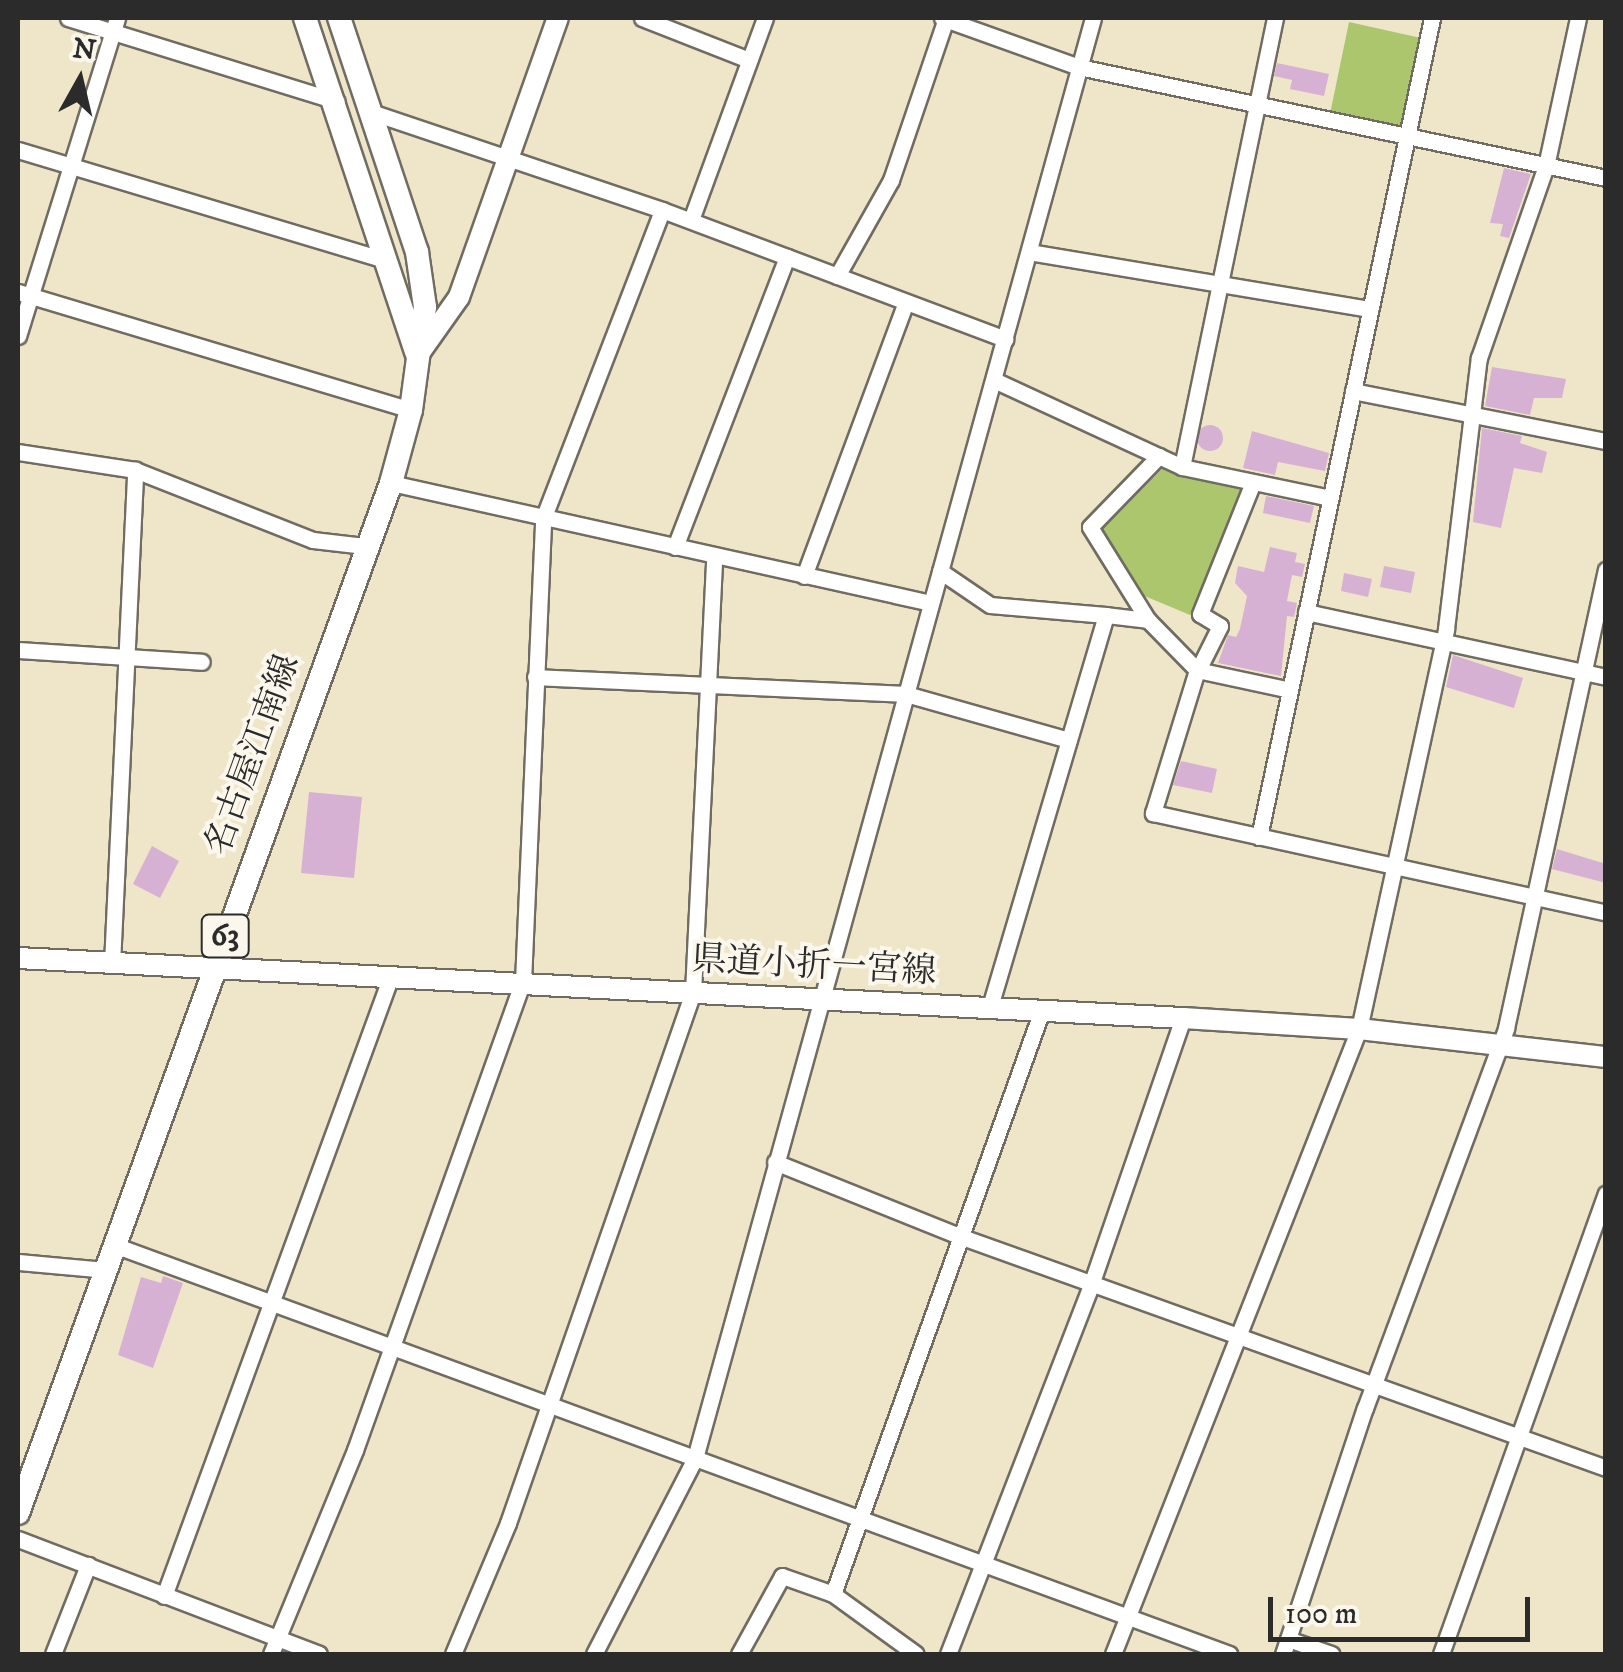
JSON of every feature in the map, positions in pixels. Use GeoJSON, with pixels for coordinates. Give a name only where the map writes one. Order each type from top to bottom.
{"type":"FeatureCollection","features":[{"type":"Feature","properties":{"kind":"main road","name":"名古屋江南線"},"geometry":{"type":"LineString","coordinates":[[305,18],[336,101],[418,355]]}},
{"type":"Feature","properties":{"kind":"main road","name":"名古屋江南線"},"geometry":{"type":"LineString","coordinates":[[18,1513],[390,483],[411,410],[426,307],[416,252],[374,113],[339,18]]}},
{"type":"Feature","properties":{"kind":"main road"},"geometry":{"type":"LineString","coordinates":[[418,355],[459,296],[558,18]]}},
{"type":"Feature","properties":{"kind":"main road","name":"県道小折一宮線"},"geometry":{"type":"LineString","coordinates":[[18,958],[1359,1029],[1606,1058]]}},
{"type":"Feature","properties":{"kind":"street"},"geometry":{"type":"LineString","coordinates":[[68,18],[115,24],[336,101]]}},
{"type":"Feature","properties":{"kind":"street"},"geometry":{"type":"LineString","coordinates":[[642,18],[749,60]]}},
{"type":"Feature","properties":{"kind":"street"},"geometry":{"type":"LineString","coordinates":[[691,220],[764,18]]}},
{"type":"Feature","properties":{"kind":"street"},"geometry":{"type":"LineString","coordinates":[[837,276],[891,180],[945,18],[1079,67],[1606,178]]}},
{"type":"Feature","properties":{"kind":"street"},"geometry":{"type":"LineString","coordinates":[[594,1654],[696,1458],[1092,18]]}},
{"type":"Feature","properties":{"kind":"street"},"geometry":{"type":"LineString","coordinates":[[1182,467],[1276,18]]}},
{"type":"Feature","properties":{"kind":"street"},"geometry":{"type":"LineString","coordinates":[[1259,836],[1432,18]]}},
{"type":"Feature","properties":{"kind":"street"},"geometry":{"type":"LineString","coordinates":[[1112,1654],[1359,1029],[1443,641],[1479,358],[1546,166],[1578,18]]}},
{"type":"Feature","properties":{"kind":"street"},"geometry":{"type":"LineString","coordinates":[[18,336],[24,294],[70,167],[115,24]]}},
{"type":"Feature","properties":{"kind":"street"},"geometry":{"type":"LineString","coordinates":[[374,113],[691,220],[1006,339]]}},
{"type":"Feature","properties":{"kind":"street"},"geometry":{"type":"LineString","coordinates":[[18,150],[388,260]]}},
{"type":"Feature","properties":{"kind":"street"},"geometry":{"type":"LineString","coordinates":[[271,1654],[281,1638],[392,1345],[523,982],[542,519],[662,210]]}},
{"type":"Feature","properties":{"kind":"street"},"geometry":{"type":"LineString","coordinates":[[1028,252],[1370,309]]}},
{"type":"Feature","properties":{"kind":"street"},"geometry":{"type":"LineString","coordinates":[[675,548],[787,258]]}},
{"type":"Feature","properties":{"kind":"street"},"geometry":{"type":"LineString","coordinates":[[24,294],[411,410]]}},
{"type":"Feature","properties":{"kind":"street"},"geometry":{"type":"LineString","coordinates":[[804,576],[906,302]]}},
{"type":"Feature","properties":{"kind":"street"},"geometry":{"type":"LineString","coordinates":[[994,380],[1182,467],[1330,498]]}},
{"type":"Feature","properties":{"kind":"street"},"geometry":{"type":"LineString","coordinates":[[1353,391],[1606,441]]}},
{"type":"Feature","properties":{"kind":"street"},"geometry":{"type":"LineString","coordinates":[[18,452],[134,470],[313,540],[366,546]]}},
{"type":"Feature","properties":{"kind":"street"},"geometry":{"type":"LineString","coordinates":[[1159,456],[1090,527],[1148,620],[1197,670],[1290,690]]}},
{"type":"Feature","properties":{"kind":"street"},"geometry":{"type":"LineString","coordinates":[[112,964],[134,470]]}},
{"type":"Feature","properties":{"kind":"street"},"geometry":{"type":"LineString","coordinates":[[1253,482],[1200,614],[1220,626],[1197,670],[1153,813],[1606,913]]}},
{"type":"Feature","properties":{"kind":"street"},"geometry":{"type":"LineString","coordinates":[[390,483],[931,603]]}},
{"type":"Feature","properties":{"kind":"street"},"geometry":{"type":"LineString","coordinates":[[453,1654],[547,1406],[694,992],[714,556]]}},
{"type":"Feature","properties":{"kind":"street"},"geometry":{"type":"LineString","coordinates":[[1331,1654],[1286,1647],[1374,1384],[1499,1044],[1606,570]]}},
{"type":"Feature","properties":{"kind":"street"},"geometry":{"type":"LineString","coordinates":[[940,571],[990,605],[1148,620]]}},
{"type":"Feature","properties":{"kind":"street"},"geometry":{"type":"LineString","coordinates":[[1306,612],[1606,677]]}},
{"type":"Feature","properties":{"kind":"street"},"geometry":{"type":"LineString","coordinates":[[990,1007],[1106,615]]}},
{"type":"Feature","properties":{"kind":"street"},"geometry":{"type":"LineString","coordinates":[[18,650],[202,662]]}},
{"type":"Feature","properties":{"kind":"street"},"geometry":{"type":"LineString","coordinates":[[535,677],[906,694],[1070,740]]}},
{"type":"Feature","properties":{"kind":"street"},"geometry":{"type":"LineString","coordinates":[[164,1596],[391,976]]}},
{"type":"Feature","properties":{"kind":"street"},"geometry":{"type":"LineString","coordinates":[[834,1594],[1042,1010]]}},
{"type":"Feature","properties":{"kind":"street"},"geometry":{"type":"LineString","coordinates":[[948,1654],[1092,1282],[1183,1018]]}},
{"type":"Feature","properties":{"kind":"street"},"geometry":{"type":"LineString","coordinates":[[775,1162],[962,1237],[1606,1468]]}},
{"type":"Feature","properties":{"kind":"street"},"geometry":{"type":"LineString","coordinates":[[1440,1654],[1606,1194]]}},
{"type":"Feature","properties":{"kind":"street"},"geometry":{"type":"LineString","coordinates":[[114,1246],[392,1345],[547,1406],[986,1561],[1230,1654]]}},
{"type":"Feature","properties":{"kind":"street"},"geometry":{"type":"LineString","coordinates":[[18,1262],[106,1270]]}},
{"type":"Feature","properties":{"kind":"street"},"geometry":{"type":"LineString","coordinates":[[18,1539],[320,1654]]}},
{"type":"Feature","properties":{"kind":"street"},"geometry":{"type":"LineString","coordinates":[[53,1654],[88,1565]]}},
{"type":"Feature","properties":{"kind":"street"},"geometry":{"type":"LineString","coordinates":[[740,1654],[782,1576],[834,1594],[916,1654]]}},
{"type":"Feature","properties":{"kind":"green space"},"geometry":{"type":"Polygon","coordinates":[[[1349,22],[1421,38],[1403,123],[1397,128],[1330,114],[1349,22]]]}},
{"type":"Feature","properties":{"kind":"green space"},"geometry":{"type":"Polygon","coordinates":[[[1164,467],[1247,487],[1195,617],[1142,595],[1101,531],[1164,467]]]}},
{"type":"Feature","properties":{"kind":"building"},"geometry":{"type":"Polygon","coordinates":[[[1277,63],[1329,74],[1324,96],[1290,89],[1292,80],[1274,76],[1277,63]]]}},
{"type":"Feature","properties":{"kind":"building"},"geometry":{"type":"Polygon","coordinates":[[[1504,168],[1531,174],[1509,238],[1500,236],[1503,224],[1490,223],[1504,168]]]}},
{"type":"Feature","properties":{"kind":"building"},"geometry":{"type":"Polygon","coordinates":[[[1492,367],[1566,379],[1562,398],[1534,398],[1530,415],[1485,406],[1492,367]]]}},
{"type":"Feature","properties":{"kind":"building"},"geometry":{"type":"Polygon","coordinates":[[[1210,425],[1220,428],[1220,448],[1210,451],[1200,448],[1197,438],[1200,428],[1210,425]]]}},
{"type":"Feature","properties":{"kind":"building"},"geometry":{"type":"Polygon","coordinates":[[[1482,428],[1522,436],[1520,443],[1547,452],[1542,473],[1514,468],[1501,528],[1473,522],[1482,428]]]}},
{"type":"Feature","properties":{"kind":"building"},"geometry":{"type":"Polygon","coordinates":[[[1252,431],[1329,453],[1325,471],[1278,462],[1275,475],[1243,468],[1252,431]]]}},
{"type":"Feature","properties":{"kind":"building"},"geometry":{"type":"Polygon","coordinates":[[[1266,496],[1314,506],[1310,523],[1263,513],[1266,496]]]}},
{"type":"Feature","properties":{"kind":"building"},"geometry":{"type":"Polygon","coordinates":[[[1270,547],[1297,553],[1295,562],[1305,564],[1302,577],[1292,575],[1287,601],[1297,603],[1294,617],[1287,616],[1281,676],[1218,663],[1228,635],[1236,637],[1240,629],[1247,596],[1235,583],[1238,566],[1264,572],[1270,547]]]}},
{"type":"Feature","properties":{"kind":"building"},"geometry":{"type":"Polygon","coordinates":[[[1384,566],[1415,572],[1411,593],[1380,587],[1384,566]]]}},
{"type":"Feature","properties":{"kind":"building"},"geometry":{"type":"Polygon","coordinates":[[[1344,573],[1372,579],[1368,597],[1341,591],[1344,573]]]}},
{"type":"Feature","properties":{"kind":"building"},"geometry":{"type":"Polygon","coordinates":[[[1453,655],[1523,678],[1514,708],[1446,687],[1453,655]]]}},
{"type":"Feature","properties":{"kind":"building"},"geometry":{"type":"Polygon","coordinates":[[[1181,761],[1217,769],[1212,793],[1173,785],[1181,761]]]}},
{"type":"Feature","properties":{"kind":"building"},"geometry":{"type":"Polygon","coordinates":[[[309,792],[362,797],[354,878],[301,873],[309,792]]]}},
{"type":"Feature","properties":{"kind":"building"},"geometry":{"type":"Polygon","coordinates":[[[152,846],[179,861],[160,898],[133,884],[152,846]]]}},
{"type":"Feature","properties":{"kind":"building"},"geometry":{"type":"Polygon","coordinates":[[[1557,849],[1606,864],[1606,883],[1552,869],[1557,849]]]}},
{"type":"Feature","properties":{"kind":"building"},"geometry":{"type":"Polygon","coordinates":[[[163,1276],[183,1283],[153,1368],[118,1355],[141,1277],[161,1283],[163,1276]]]}}]}
